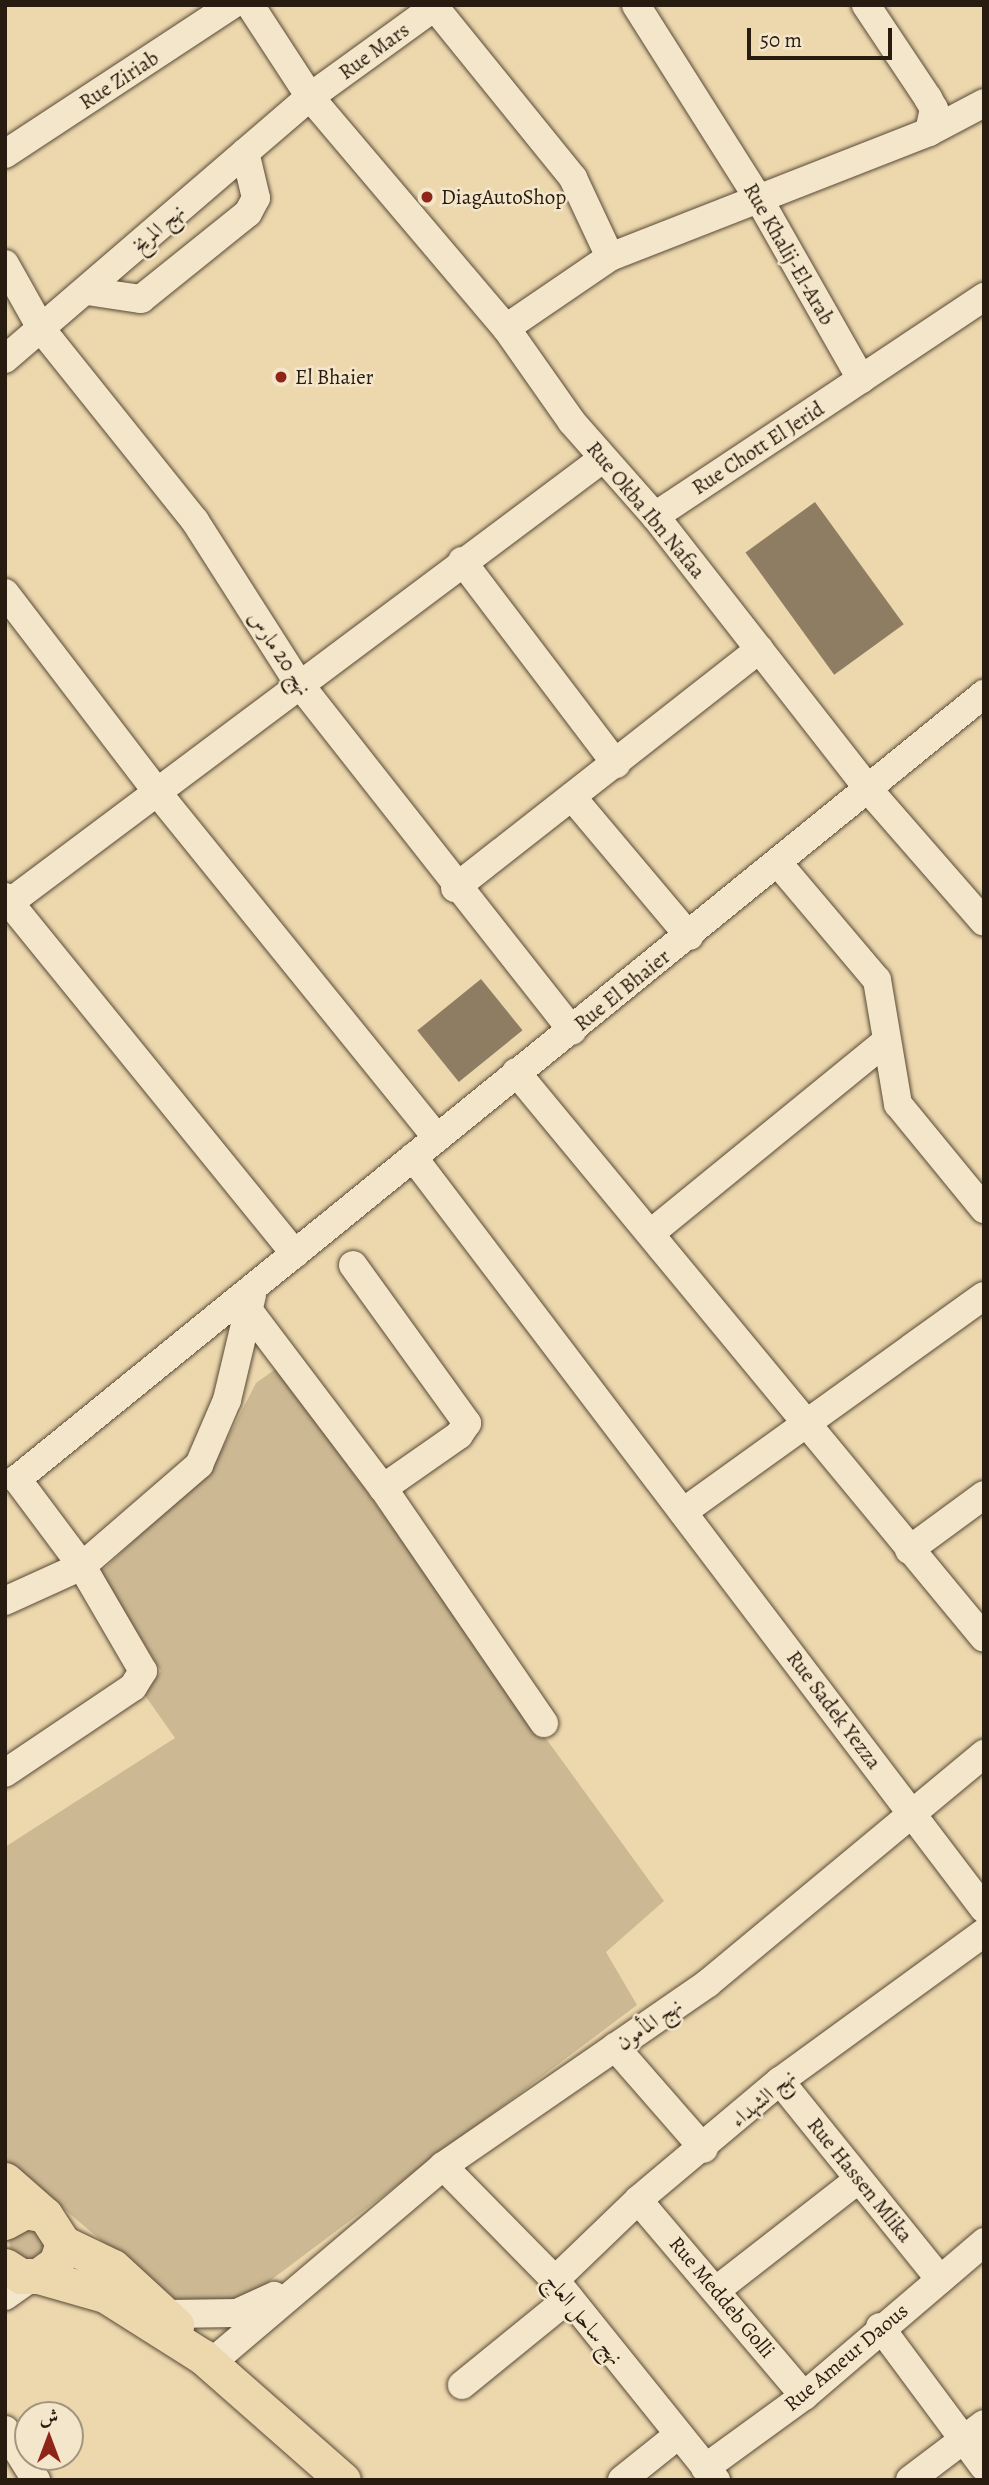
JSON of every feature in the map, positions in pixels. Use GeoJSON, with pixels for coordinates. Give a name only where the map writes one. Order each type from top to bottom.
{"type":"FeatureCollection","features":[{"type":"Feature","properties":{"kind":"main road"},"geometry":{"type":"LineString","coordinates":[[5,2180],[54,2229],[56,2263],[20,2279]]}},
{"type":"Feature","properties":{"kind":"main road"},"geometry":{"type":"LineString","coordinates":[[5,2222],[25,2211],[113,2267],[167,2314],[207,2360],[343,2480]]}},
{"type":"Feature","properties":{"kind":"main road"},"geometry":{"type":"LineString","coordinates":[[20,2279],[105,2295],[207,2360]]}},
{"type":"Feature","properties":{"kind":"street","name":"Rue Ziriab"},"geometry":{"type":"LineString","coordinates":[[5,154],[232,5]]}},
{"type":"Feature","properties":{"kind":"street","name":"Rue Okba Ibn Nafaa"},"geometry":{"type":"LineString","coordinates":[[250,5],[310,97],[506,328],[602,458],[655,516],[868,789],[984,922]]}},
{"type":"Feature","properties":{"kind":"street","name":"Rue Khalij-El-Arab"},"geometry":{"type":"LineString","coordinates":[[636,5],[760,201],[861,380]]}},
{"type":"Feature","properties":{"kind":"street"},"geometry":{"type":"LineString","coordinates":[[866,5],[934,109],[929,132]]}},
{"type":"Feature","properties":{"kind":"street","name":"Rue Mars"},"geometry":{"type":"LineString","coordinates":[[310,97],[435,6]]}},
{"type":"Feature","properties":{"kind":"street"},"geometry":{"type":"LineString","coordinates":[[435,6],[573,178],[610,257]]}},
{"type":"Feature","properties":{"kind":"street","name":"نهج المريخ"},"geometry":{"type":"LineString","coordinates":[[5,359],[42,330],[310,97]]}},
{"type":"Feature","properties":{"kind":"street"},"geometry":{"type":"LineString","coordinates":[[506,328],[610,257],[760,201],[929,132],[984,103]]}},
{"type":"Feature","properties":{"kind":"street"},"geometry":{"type":"LineString","coordinates":[[87,291],[141,299],[248,213],[256,198],[246,152]]}},
{"type":"Feature","properties":{"kind":"street","name":"نهج 20 مارس"},"geometry":{"type":"LineString","coordinates":[[5,264],[42,330],[195,521],[297,681],[455,888],[572,1031]]}},
{"type":"Feature","properties":{"kind":"street"},"geometry":{"type":"LineString","coordinates":[[861,380],[984,297]]}},
{"type":"Feature","properties":{"kind":"street","name":"Rue Chott El Jerid"},"geometry":{"type":"LineString","coordinates":[[655,516],[861,380]]}},
{"type":"Feature","properties":{"kind":"street"},"geometry":{"type":"LineString","coordinates":[[295,1254],[6,902],[157,792],[297,681],[602,458]]}},
{"type":"Feature","properties":{"kind":"street"},"geometry":{"type":"LineString","coordinates":[[462,561],[616,764]]}},
{"type":"Feature","properties":{"kind":"street"},"geometry":{"type":"LineString","coordinates":[[5,593],[157,792],[437,1138]]}},
{"type":"Feature","properties":{"kind":"street"},"geometry":{"type":"LineString","coordinates":[[455,888],[760,649]]}},
{"type":"Feature","properties":{"kind":"street","name":"Rue El Bhaier"},"geometry":{"type":"LineString","coordinates":[[11,1479],[252,1295],[295,1254],[516,1072],[572,1031],[690,936],[984,694]]}},
{"type":"Feature","properties":{"kind":"street"},"geometry":{"type":"LineString","coordinates":[[572,797],[690,936]]}},
{"type":"Feature","properties":{"kind":"street"},"geometry":{"type":"LineString","coordinates":[[778,863],[877,981],[884,1043],[898,1104],[984,1209]]}},
{"type":"Feature","properties":{"kind":"street"},"geometry":{"type":"LineString","coordinates":[[651,1233],[884,1043]]}},
{"type":"Feature","properties":{"kind":"street"},"geometry":{"type":"LineString","coordinates":[[516,1072],[651,1233],[802,1423],[984,1638]]}},
{"type":"Feature","properties":{"kind":"street","name":"Rue Sadek Yezza"},"geometry":{"type":"LineString","coordinates":[[413,1157],[984,1909]]}},
{"type":"Feature","properties":{"kind":"street"},"geometry":{"type":"LineString","coordinates":[[353,1265],[467,1423],[459,1435],[383,1488]]}},
{"type":"Feature","properties":{"kind":"street"},"geometry":{"type":"LineString","coordinates":[[252,1295],[544,1723]]}},
{"type":"Feature","properties":{"kind":"street"},"geometry":{"type":"LineString","coordinates":[[5,1601],[82,1566],[200,1465],[227,1400],[252,1295]]}},
{"type":"Feature","properties":{"kind":"street"},"geometry":{"type":"LineString","coordinates":[[683,1512],[802,1423],[984,1296]]}},
{"type":"Feature","properties":{"kind":"street"},"geometry":{"type":"LineString","coordinates":[[5,1773],[141,1678],[140,1664],[82,1566],[11,1479]]}},
{"type":"Feature","properties":{"kind":"street"},"geometry":{"type":"LineString","coordinates":[[909,1550],[984,1495]]}},
{"type":"Feature","properties":{"kind":"street","name":"نهج المأمون"},"geometry":{"type":"LineString","coordinates":[[207,2360],[443,2166],[708,1983],[984,1754]]}},
{"type":"Feature","properties":{"kind":"street","name":"نهج الشهداء"},"geometry":{"type":"LineString","coordinates":[[462,2385],[562,2289],[638,2200],[704,2149],[780,2081],[984,1933]]}},
{"type":"Feature","properties":{"kind":"street"},"geometry":{"type":"LineString","coordinates":[[615,2047],[704,2149]]}},
{"type":"Feature","properties":{"kind":"street","name":"Rue Hassen Mlika"},"geometry":{"type":"LineString","coordinates":[[780,2081],[940,2279]]}},
{"type":"Feature","properties":{"kind":"street","name":"نهج ساحل العاج"},"geometry":{"type":"LineString","coordinates":[[443,2166],[562,2289],[677,2436],[711,2474]]}},
{"type":"Feature","properties":{"kind":"street"},"geometry":{"type":"LineString","coordinates":[[719,2288],[859,2179]]}},
{"type":"Feature","properties":{"kind":"street","name":"Rue Meddeb Golli"},"geometry":{"type":"LineString","coordinates":[[638,2200],[719,2288],[804,2396]]}},
{"type":"Feature","properties":{"kind":"street","name":"Rue Ameur Daous"},"geometry":{"type":"LineString","coordinates":[[711,2474],[804,2396],[880,2327],[984,2242]]}},
{"type":"Feature","properties":{"kind":"street","name":"نهج المأمون"},"geometry":{"type":"LineString","coordinates":[[167,2314],[237,2313],[305,2282]]}},
{"type":"Feature","properties":{"kind":"street"},"geometry":{"type":"LineString","coordinates":[[880,2327],[974,2432],[984,2467]]}},
{"type":"Feature","properties":{"kind":"street"},"geometry":{"type":"LineString","coordinates":[[5,2430],[36,2480]]}},
{"type":"Feature","properties":{"kind":"street"},"geometry":{"type":"LineString","coordinates":[[910,2480],[974,2432]]}},
{"type":"Feature","properties":{"kind":"street"},"geometry":{"type":"LineString","coordinates":[[622,2480],[677,2436]]}},
{"type":"Feature","properties":{"kind":"shaded area"},"geometry":{"type":"Polygon","coordinates":[[[277,1368],[664,1901],[606,1952],[637,2005],[239,2304],[175,2303],[5,2159],[5,1847],[175,1738],[144,1694],[161,1671],[100,1573],[215,1463],[256,1383],[277,1368]]]}},
{"type":"Feature","properties":{"kind":"shaded area"},"geometry":{"type":"Polygon","coordinates":[[[35,2225],[48,2250],[30,2264],[11,2253],[9,2238],[35,2225]]]}},
{"type":"Feature","properties":{"kind":"building"},"geometry":{"type":"Polygon","coordinates":[[[815,502],[904,624],[834,675],[745,553],[815,502]]]}},
{"type":"Feature","properties":{"kind":"building"},"geometry":{"type":"Polygon","coordinates":[[[481,979],[523,1030],[459,1082],[417,1031],[481,979]]]}},
{"type":"Feature","properties":{"kind":"place","name":"DiagAutoShop"},"geometry":{"type":"Point","coordinates":[427,197]}},
{"type":"Feature","properties":{"kind":"place","name":"El Bhaier"},"geometry":{"type":"Point","coordinates":[281,377]}}]}
